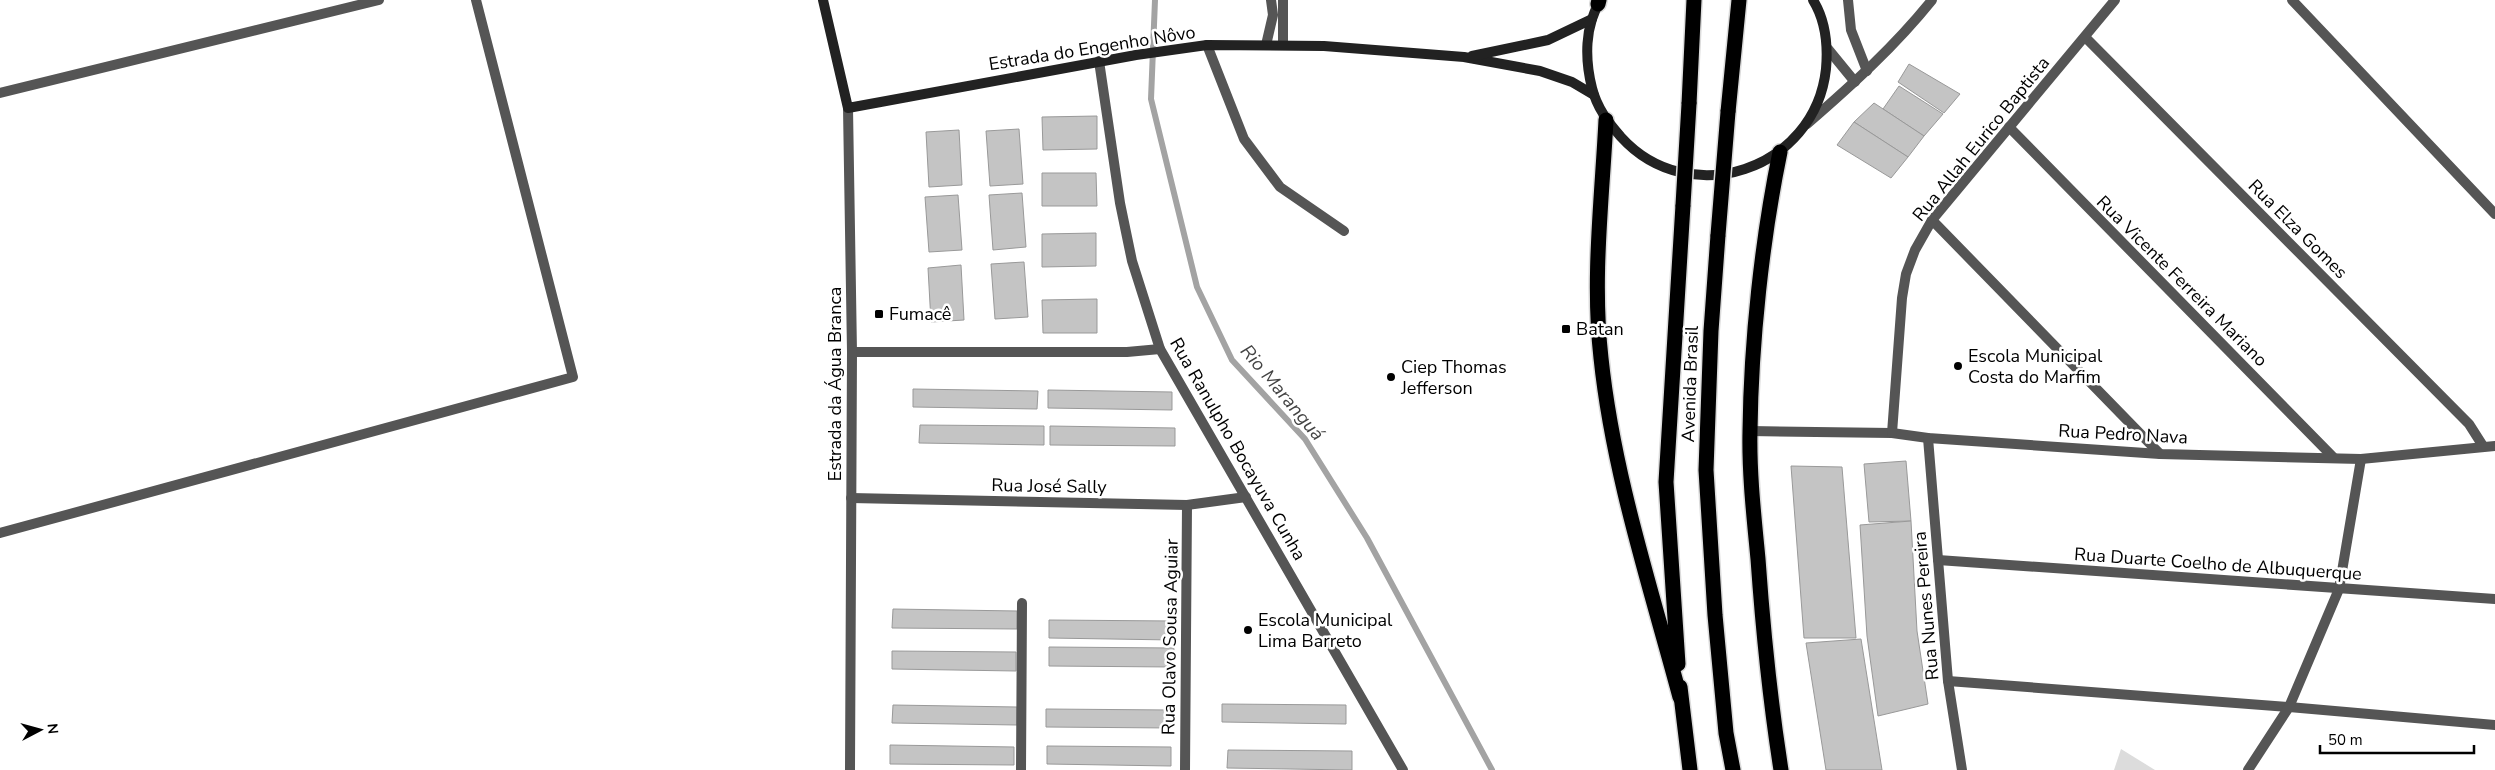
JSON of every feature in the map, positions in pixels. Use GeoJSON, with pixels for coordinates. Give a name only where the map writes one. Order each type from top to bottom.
{"type":"FeatureCollection","features":[{"type":"Feature","properties":{"kind":"highway","name":"Avenida Brasil"},"geometry":{"type":"LineString","coordinates":[[1690,770],[1680,697],[1666,482],[1684,205],[1694,0]]}},
{"type":"Feature","properties":{"kind":"highway","name":"Avenida Brasil"},"geometry":{"type":"LineString","coordinates":[[1733,770],[1726,733],[1716,625],[1706,470],[1711,330],[1739,0]]}},
{"type":"Feature","properties":{"kind":"highway"},"geometry":{"type":"LineString","coordinates":[[1606,120],[1598,234],[1597,298],[1600,357],[1607,408],[1628,504],[1680,697]]}},
{"type":"Feature","properties":{"kind":"highway"},"geometry":{"type":"LineString","coordinates":[[1780,152],[1772,188],[1757,323],[1750,432],[1754,522],[1768,685],[1781,770]]}},
{"type":"Feature","properties":{"kind":"main road","name":"Estrada da Água Branca"},"geometry":{"type":"LineString","coordinates":[[823,0],[848,108]]}},
{"type":"Feature","properties":{"kind":"main road"},"geometry":{"type":"LineString","coordinates":[[1599,1],[1592,19],[1587,44],[1588,70],[1594,95],[1606,120],[1632,150],[1666,169],[1705,176],[1744,171],[1780,152],[1807,124],[1824,88],[1828,49],[1819,10],[1813,0]]}},
{"type":"Feature","properties":{"kind":"main road","name":"Estrada do Engenho Nôvo"},"geometry":{"type":"LineString","coordinates":[[1464,57],[1548,40],[1592,19]]}},
{"type":"Feature","properties":{"kind":"main road","name":"Estrada do Engenho Nôvo"},"geometry":{"type":"LineString","coordinates":[[848,108],[1099,61],[1208,46],[1283,45],[1464,57],[1540,71],[1572,82],[1594,95]]}},
{"type":"Feature","properties":{"kind":"street"},"geometry":{"type":"LineString","coordinates":[[0,93],[379,0]]}},
{"type":"Feature","properties":{"kind":"street"},"geometry":{"type":"LineString","coordinates":[[0,533],[573,377],[476,0]]}},
{"type":"Feature","properties":{"kind":"street"},"geometry":{"type":"LineString","coordinates":[[1266,45],[1272,15],[1271,0]]}},
{"type":"Feature","properties":{"kind":"street"},"geometry":{"type":"LineString","coordinates":[[1283,45],[1284,0]]}},
{"type":"Feature","properties":{"kind":"street"},"geometry":{"type":"LineString","coordinates":[[1848,0],[1851,30],[1867,71]]}},
{"type":"Feature","properties":{"kind":"street"},"geometry":{"type":"LineString","coordinates":[[1807,124],[1867,71],[1908,30],[1932,0]]}},
{"type":"Feature","properties":{"kind":"street","name":"Rua Allah Eurico Baptista"},"geometry":{"type":"LineString","coordinates":[[1892,433],[1902,298],[1906,274],[1915,250],[1932,220],[2086,38],[2115,0]]}},
{"type":"Feature","properties":{"kind":"street"},"geometry":{"type":"LineString","coordinates":[[2292,0],[2495,214]]}},
{"type":"Feature","properties":{"kind":"street","name":"Rua Elza Gomes"},"geometry":{"type":"LineString","coordinates":[[2086,38],[2469,424],[2483,446]]}},
{"type":"Feature","properties":{"kind":"street"},"geometry":{"type":"LineString","coordinates":[[1208,46],[1244,139],[1280,186],[1344,230]]}},
{"type":"Feature","properties":{"kind":"street"},"geometry":{"type":"LineString","coordinates":[[1828,49],[1855,82]]}},
{"type":"Feature","properties":{"kind":"street","name":"Rua Ranulpho Bocayuva Cunha"},"geometry":{"type":"LineString","coordinates":[[1099,61],[1120,203],[1132,261],[1160,349],[1403,770]]}},
{"type":"Feature","properties":{"kind":"street","name":"Estrada da Água Branca"},"geometry":{"type":"LineString","coordinates":[[848,108],[852,352],[850,770]]}},
{"type":"Feature","properties":{"kind":"street","name":"Rua Vicente Ferreira Mariano"},"geometry":{"type":"LineString","coordinates":[[2009,127],[2333,457]]}},
{"type":"Feature","properties":{"kind":"street"},"geometry":{"type":"LineString","coordinates":[[1932,220],[2160,454]]}},
{"type":"Feature","properties":{"kind":"street"},"geometry":{"type":"LineString","coordinates":[[852,352],[1127,352],[1160,349]]}},
{"type":"Feature","properties":{"kind":"street","name":"Rua Pedro Nava"},"geometry":{"type":"LineString","coordinates":[[1750,432],[1892,433],[1928,438],[2160,454],[2361,459],[2495,446]]}},
{"type":"Feature","properties":{"kind":"street","name":"Rua Nunes Pereira"},"geometry":{"type":"LineString","coordinates":[[1928,438],[1948,682],[1962,770]]}},
{"type":"Feature","properties":{"kind":"street"},"geometry":{"type":"LineString","coordinates":[[2248,770],[2289,707],[2340,589],[2361,459]]}},
{"type":"Feature","properties":{"kind":"street","name":"Rua José Sally"},"geometry":{"type":"LineString","coordinates":[[851,498],[1187,505],[1246,497]]}},
{"type":"Feature","properties":{"kind":"street","name":"Rua Olavo Sousa Aguiar"},"geometry":{"type":"LineString","coordinates":[[1185,770],[1187,505]]}},
{"type":"Feature","properties":{"kind":"street","name":"Rua Duarte Coelho de Albuquerque"},"geometry":{"type":"LineString","coordinates":[[1938,560],[2495,599]]}},
{"type":"Feature","properties":{"kind":"street"},"geometry":{"type":"LineString","coordinates":[[1021,770],[1022,602]]}},
{"type":"Feature","properties":{"kind":"street"},"geometry":{"type":"LineString","coordinates":[[1948,682],[2289,707],[2495,725]]}},
{"type":"Feature","properties":{"kind":"shaded area"},"geometry":{"type":"Polygon","coordinates":[[[2121,749],[2155,770],[2114,770],[2121,749]]]}},
{"type":"Feature","properties":{"kind":"building"},"geometry":{"type":"Polygon","coordinates":[[[1909,64],[1960,94],[1944,113],[1898,82],[1909,64]]]}},
{"type":"Feature","properties":{"kind":"building"},"geometry":{"type":"Polygon","coordinates":[[[1899,86],[1943,114],[1924,136],[1883,109],[1899,86]]]}},
{"type":"Feature","properties":{"kind":"building"},"geometry":{"type":"Polygon","coordinates":[[[1874,103],[1924,136],[1908,157],[1854,122],[1874,103]]]}},
{"type":"Feature","properties":{"kind":"building"},"geometry":{"type":"Polygon","coordinates":[[[1097,116],[1097,149],[1043,150],[1042,117],[1097,116]]]}},
{"type":"Feature","properties":{"kind":"building"},"geometry":{"type":"Polygon","coordinates":[[[1854,122],[1908,157],[1891,178],[1837,145],[1854,122]]]}},
{"type":"Feature","properties":{"kind":"building"},"geometry":{"type":"Polygon","coordinates":[[[1019,129],[1023,184],[990,186],[986,131],[1019,129]]]}},
{"type":"Feature","properties":{"kind":"building"},"geometry":{"type":"Polygon","coordinates":[[[959,130],[962,185],[929,187],[926,132],[959,130]]]}},
{"type":"Feature","properties":{"kind":"building"},"geometry":{"type":"Polygon","coordinates":[[[1042,173],[1096,173],[1097,206],[1042,206],[1042,173]]]}},
{"type":"Feature","properties":{"kind":"building"},"geometry":{"type":"Polygon","coordinates":[[[1022,193],[1026,247],[993,250],[989,195],[1022,193]]]}},
{"type":"Feature","properties":{"kind":"building"},"geometry":{"type":"Polygon","coordinates":[[[958,195],[962,250],[929,252],[925,197],[958,195]]]}},
{"type":"Feature","properties":{"kind":"building"},"geometry":{"type":"Polygon","coordinates":[[[1096,233],[1096,266],[1042,267],[1042,234],[1096,233]]]}},
{"type":"Feature","properties":{"kind":"building"},"geometry":{"type":"Polygon","coordinates":[[[1024,262],[1028,317],[995,319],[991,264],[1024,262]]]}},
{"type":"Feature","properties":{"kind":"building"},"geometry":{"type":"Polygon","coordinates":[[[961,265],[964,320],[931,322],[928,268],[961,265]]]}},
{"type":"Feature","properties":{"kind":"building"},"geometry":{"type":"Polygon","coordinates":[[[1097,299],[1097,333],[1043,333],[1042,300],[1097,299]]]}},
{"type":"Feature","properties":{"kind":"building"},"geometry":{"type":"Polygon","coordinates":[[[913,389],[1038,391],[1037,409],[913,407],[913,389]]]}},
{"type":"Feature","properties":{"kind":"building"},"geometry":{"type":"Polygon","coordinates":[[[1048,390],[1172,392],[1172,410],[1048,408],[1048,390]]]}},
{"type":"Feature","properties":{"kind":"building"},"geometry":{"type":"Polygon","coordinates":[[[920,425],[1044,426],[1044,445],[919,443],[920,425]]]}},
{"type":"Feature","properties":{"kind":"building"},"geometry":{"type":"Polygon","coordinates":[[[1050,426],[1175,428],[1175,446],[1050,445],[1050,426]]]}},
{"type":"Feature","properties":{"kind":"building"},"geometry":{"type":"Polygon","coordinates":[[[1906,461],[1911,521],[1869,522],[1864,464],[1906,461]]]}},
{"type":"Feature","properties":{"kind":"building"},"geometry":{"type":"Polygon","coordinates":[[[1791,466],[1842,467],[1856,638],[1804,638],[1791,466]]]}},
{"type":"Feature","properties":{"kind":"building"},"geometry":{"type":"Polygon","coordinates":[[[1911,521],[1917,631],[1928,704],[1878,716],[1867,636],[1860,525],[1911,521]]]}},
{"type":"Feature","properties":{"kind":"building"},"geometry":{"type":"Polygon","coordinates":[[[893,609],[1017,611],[1017,629],[892,628],[893,609]]]}},
{"type":"Feature","properties":{"kind":"building"},"geometry":{"type":"Polygon","coordinates":[[[1049,620],[1173,621],[1173,640],[1049,638],[1049,620]]]}},
{"type":"Feature","properties":{"kind":"building"},"geometry":{"type":"Polygon","coordinates":[[[1861,639],[1882,770],[1826,770],[1806,643],[1861,639]]]}},
{"type":"Feature","properties":{"kind":"building"},"geometry":{"type":"Polygon","coordinates":[[[1049,647],[1174,648],[1173,667],[1049,666],[1049,647]]]}},
{"type":"Feature","properties":{"kind":"building"},"geometry":{"type":"Polygon","coordinates":[[[892,651],[1016,652],[1016,671],[892,669],[892,651]]]}},
{"type":"Feature","properties":{"kind":"building"},"geometry":{"type":"Polygon","coordinates":[[[1222,704],[1346,705],[1346,724],[1222,722],[1222,704]]]}},
{"type":"Feature","properties":{"kind":"building"},"geometry":{"type":"Polygon","coordinates":[[[893,705],[1017,707],[1017,725],[892,723],[893,705]]]}},
{"type":"Feature","properties":{"kind":"building"},"geometry":{"type":"Polygon","coordinates":[[[1046,709],[1171,710],[1171,728],[1046,727],[1046,709]]]}},
{"type":"Feature","properties":{"kind":"building"},"geometry":{"type":"Polygon","coordinates":[[[890,745],[1014,747],[1014,765],[890,764],[890,745]]]}},
{"type":"Feature","properties":{"kind":"building"},"geometry":{"type":"Polygon","coordinates":[[[1047,746],[1171,747],[1171,766],[1047,764],[1047,746]]]}},
{"type":"Feature","properties":{"kind":"building"},"geometry":{"type":"Polygon","coordinates":[[[1228,750],[1352,751],[1352,770],[1227,768],[1228,750]]]}},
{"type":"Feature","properties":{"kind":"waterway","name":"Rio Maranguá"},"geometry":{"type":"LineString","coordinates":[[1155,0],[1151,99],[1197,287],[1232,360],[1305,439],[1367,538],[1492,770]]}},
{"type":"Feature","properties":{"kind":"place","name":"Fumacê"},"geometry":{"type":"Point","coordinates":[879,314]}},
{"type":"Feature","properties":{"kind":"place","name":"Batan"},"geometry":{"type":"Point","coordinates":[1566,329]}},
{"type":"Feature","properties":{"kind":"place","name":"Escola Municipal Costa do Marfim"},"geometry":{"type":"Point","coordinates":[1958,366]}},
{"type":"Feature","properties":{"kind":"place","name":"Ciep Thomas Jefferson"},"geometry":{"type":"Point","coordinates":[1391,377]}},
{"type":"Feature","properties":{"kind":"place","name":"Escola Municipal Lima Barreto"},"geometry":{"type":"Point","coordinates":[1248,630]}}]}
